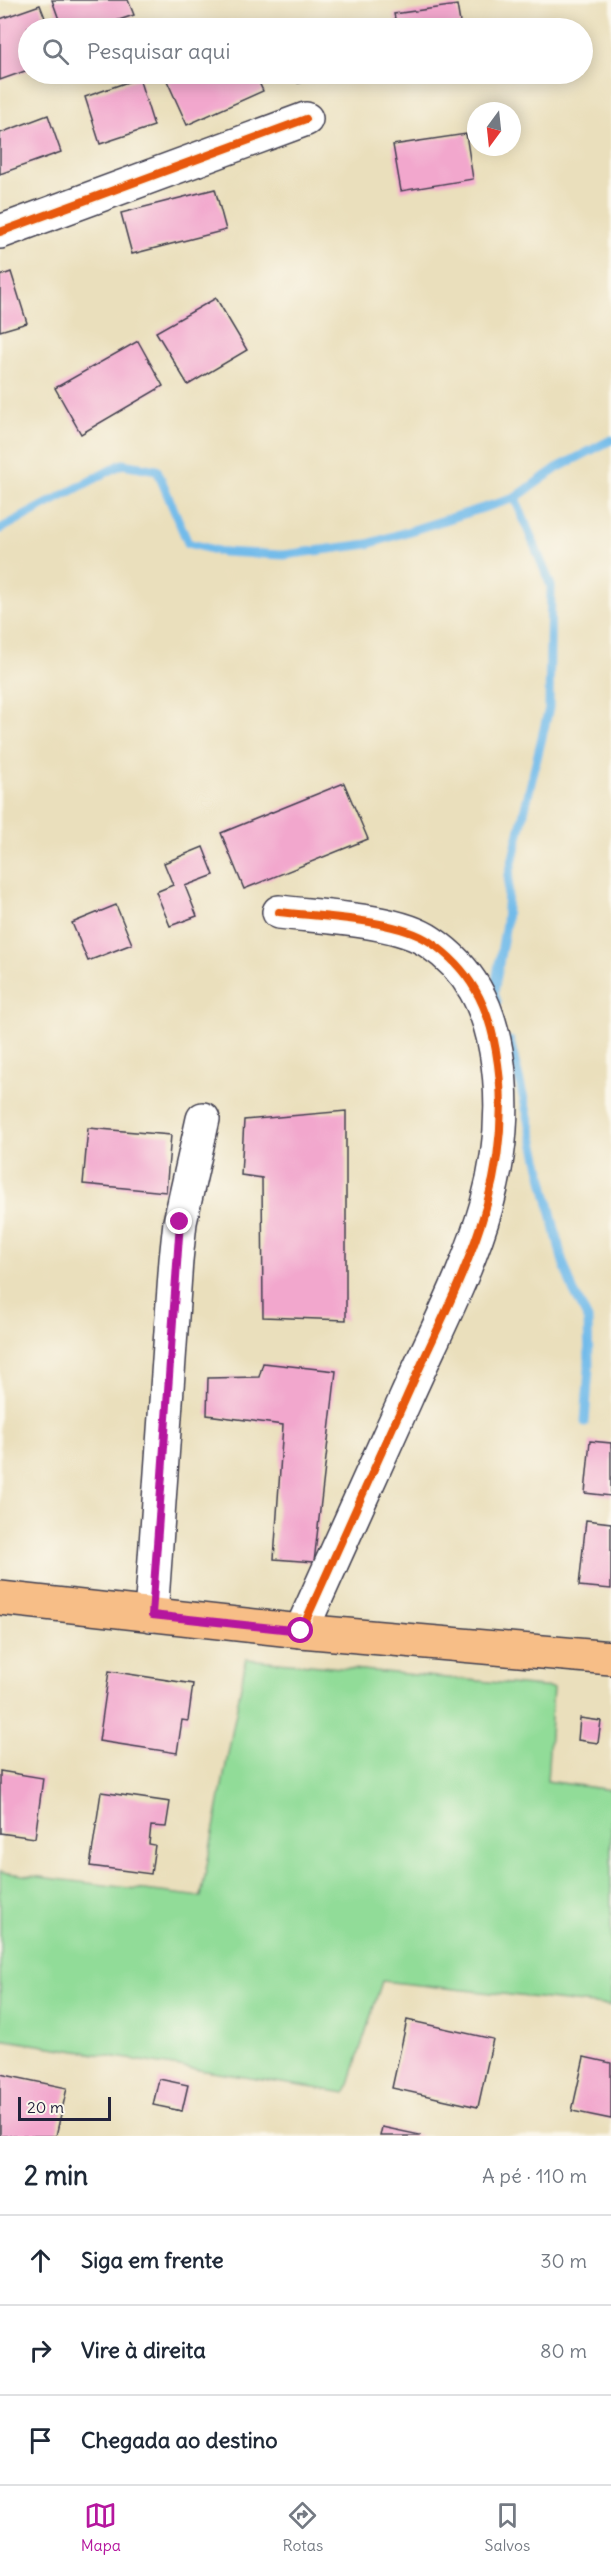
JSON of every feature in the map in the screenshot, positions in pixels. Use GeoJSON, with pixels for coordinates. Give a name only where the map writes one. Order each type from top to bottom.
{"type":"FeatureCollection","features":[{"type":"Feature","properties":{"kind":"main road"},"geometry":{"type":"LineString","coordinates":[[0,1599],[301,1631],[611,1658]]}},
{"type":"Feature","properties":{"kind":"street"},"geometry":{"type":"LineString","coordinates":[[0,232],[306,119]]}},
{"type":"Feature","properties":{"kind":"street"},"geometry":{"type":"LineString","coordinates":[[279,912],[381,923],[429,940],[461,967],[479,992],[491,1022],[502,1086],[501,1145],[483,1222],[458,1289],[422,1361],[301,1631]]}},
{"type":"Feature","properties":{"kind":"street"},"geometry":{"type":"LineString","coordinates":[[152,1615],[176,1260],[180,1222],[202,1119]]}},
{"type":"Feature","properties":{"kind":"green space"},"geometry":{"type":"Polygon","coordinates":[[[246,1659],[553,1688],[547,1781],[611,1790],[611,2006],[382,1981],[346,2093],[0,2039],[0,1872],[201,1897],[246,1659]]]}},
{"type":"Feature","properties":{"kind":"building"},"geometry":{"type":"Polygon","coordinates":[[[52,0],[128,0],[134,15],[125,18],[58,18],[52,0]]]}},
{"type":"Feature","properties":{"kind":"building"},"geometry":{"type":"Polygon","coordinates":[[[40,5],[45,18],[18,18],[18,74],[0,80],[0,19],[40,5]]]}},
{"type":"Feature","properties":{"kind":"building"},"geometry":{"type":"Polygon","coordinates":[[[457,5],[459,18],[395,18],[394,14],[457,5]]]}},
{"type":"Feature","properties":{"kind":"building"},"geometry":{"type":"Polygon","coordinates":[[[122,84],[141,84],[154,126],[100,144],[85,97],[122,84]]]}},
{"type":"Feature","properties":{"kind":"building"},"geometry":{"type":"Polygon","coordinates":[[[169,84],[260,84],[263,91],[187,125],[169,84]]]}},
{"type":"Feature","properties":{"kind":"building"},"geometry":{"type":"Polygon","coordinates":[[[48,115],[61,152],[0,174],[0,133],[48,115]]]}},
{"type":"Feature","properties":{"kind":"building"},"geometry":{"type":"Polygon","coordinates":[[[466,134],[467,156],[469,156],[473,179],[401,191],[393,145],[466,134]]]}},
{"type":"Feature","properties":{"kind":"building"},"geometry":{"type":"Polygon","coordinates":[[[215,189],[226,230],[132,254],[121,213],[215,189]]]}},
{"type":"Feature","properties":{"kind":"building"},"geometry":{"type":"Polygon","coordinates":[[[11,272],[27,323],[0,331],[0,276],[11,272]]]}},
{"type":"Feature","properties":{"kind":"building"},"geometry":{"type":"Polygon","coordinates":[[[216,298],[247,350],[188,385],[156,332],[216,298]]]}},
{"type":"Feature","properties":{"kind":"building"},"geometry":{"type":"Polygon","coordinates":[[[138,341],[163,386],[81,434],[55,388],[138,341]]]}},
{"type":"Feature","properties":{"kind":"building"},"geometry":{"type":"Polygon","coordinates":[[[344,783],[368,839],[244,889],[221,833],[344,783]]]}},
{"type":"Feature","properties":{"kind":"building"},"geometry":{"type":"Polygon","coordinates":[[[203,847],[214,875],[185,886],[197,916],[170,926],[156,892],[173,885],[164,863],[203,847]]]}},
{"type":"Feature","properties":{"kind":"building"},"geometry":{"type":"Polygon","coordinates":[[[116,905],[132,944],[88,961],[72,923],[116,905]]]}},
{"type":"Feature","properties":{"kind":"building"},"geometry":{"type":"Polygon","coordinates":[[[346,1111],[346,1320],[263,1317],[262,1178],[241,1175],[244,1120],[346,1111]]]}},
{"type":"Feature","properties":{"kind":"building"},"geometry":{"type":"Polygon","coordinates":[[[88,1128],[171,1135],[166,1192],[83,1184],[88,1128]]]}},
{"type":"Feature","properties":{"kind":"building"},"geometry":{"type":"Polygon","coordinates":[[[263,1363],[336,1371],[314,1562],[274,1559],[283,1425],[207,1415],[208,1378],[259,1377],[263,1363]]]}},
{"type":"Feature","properties":{"kind":"building"},"geometry":{"type":"Polygon","coordinates":[[[590,1441],[611,1443],[611,1496],[585,1493],[590,1441]]]}},
{"type":"Feature","properties":{"kind":"building"},"geometry":{"type":"Polygon","coordinates":[[[586,1520],[611,1523],[611,1589],[579,1586],[586,1520]]]}},
{"type":"Feature","properties":{"kind":"building"},"geometry":{"type":"Polygon","coordinates":[[[109,1671],[193,1684],[188,1721],[182,1720],[177,1753],[99,1741],[109,1671]]]}},
{"type":"Feature","properties":{"kind":"building"},"geometry":{"type":"Polygon","coordinates":[[[580,1718],[601,1721],[598,1743],[578,1740],[580,1718]]]}},
{"type":"Feature","properties":{"kind":"building"},"geometry":{"type":"Polygon","coordinates":[[[0,1771],[43,1778],[35,1838],[0,1833],[0,1771]]]}},
{"type":"Feature","properties":{"kind":"building"},"geometry":{"type":"Polygon","coordinates":[[[101,1792],[170,1802],[166,1827],[151,1826],[149,1844],[155,1845],[151,1874],[90,1866],[101,1792]]]}},
{"type":"Feature","properties":{"kind":"building"},"geometry":{"type":"Polygon","coordinates":[[[407,2020],[493,2039],[478,2107],[392,2088],[407,2020]]]}},
{"type":"Feature","properties":{"kind":"building"},"geometry":{"type":"Polygon","coordinates":[[[584,2057],[611,2063],[611,2119],[572,2111],[584,2057]]]}},
{"type":"Feature","properties":{"kind":"building"},"geometry":{"type":"Polygon","coordinates":[[[0,2074],[67,2088],[56,2136],[0,2136],[0,2074]]]}},
{"type":"Feature","properties":{"kind":"building"},"geometry":{"type":"Polygon","coordinates":[[[159,2079],[188,2085],[182,2111],[153,2105],[159,2079]]]}},
{"type":"Feature","properties":{"kind":"building"},"geometry":{"type":"Polygon","coordinates":[[[382,2127],[420,2135],[420,2136],[380,2136],[382,2127]]]}},
{"type":"Feature","properties":{"kind":"waterway"},"geometry":{"type":"LineString","coordinates":[[0,529],[122,464],[157,470],[188,543],[222,552],[284,555],[368,544],[515,498],[557,468],[611,440]]}},
{"type":"Feature","properties":{"kind":"waterway"},"geometry":{"type":"LineString","coordinates":[[497,1002],[494,993],[506,923],[509,875],[549,708],[551,586],[515,498]]}},
{"type":"Feature","properties":{"kind":"waterway"},"geometry":{"type":"LineString","coordinates":[[510,1041],[562,1259],[573,1290],[588,1319],[589,1368],[585,1422]]}},
{"type":"Feature","properties":{"kind":"cycle path"},"geometry":{"type":"LineString","coordinates":[[0,232],[306,119]]}},
{"type":"Feature","properties":{"kind":"cycle path"},"geometry":{"type":"LineString","coordinates":[[279,912],[358,920],[398,928],[416,934],[444,953],[456,964],[475,989],[488,1018],[496,1051],[501,1099],[499,1144],[491,1188],[479,1230],[445,1314],[301,1631]]}},
{"type":"Feature","properties":{"kind":"route"},"geometry":{"type":"LineString","coordinates":[[180,1222],[152,1615],[301,1631]]}}]}
